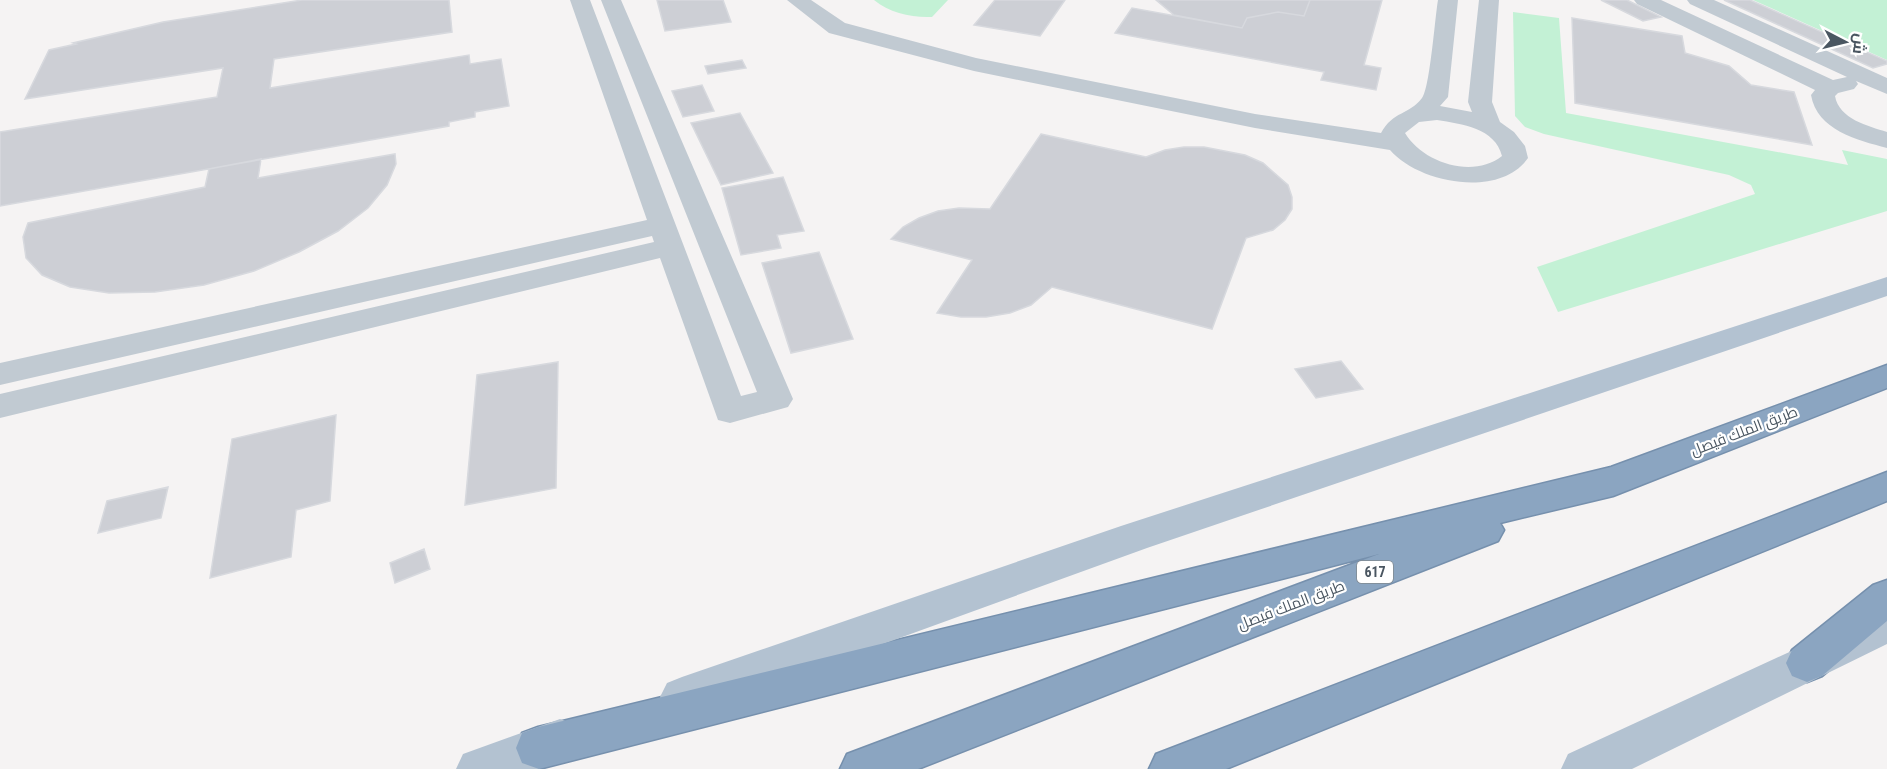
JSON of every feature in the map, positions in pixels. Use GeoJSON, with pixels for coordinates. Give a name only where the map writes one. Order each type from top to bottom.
{"type":"FeatureCollection","features":[{"type":"Feature","properties":{"kind":"highway","name":"طريق الملك فيصل"},"geometry":{"type":"LineString","coordinates":[[862,769],[1887,376]]}},
{"type":"Feature","properties":{"kind":"highway"},"geometry":{"type":"LineString","coordinates":[[538,748],[1619,478]]}},
{"type":"Feature","properties":{"kind":"highway"},"geometry":{"type":"LineString","coordinates":[[1172,769],[1887,486]]}},
{"type":"Feature","properties":{"kind":"highway"},"geometry":{"type":"LineString","coordinates":[[1807,663],[1887,597]]}},
{"type":"Feature","properties":{"kind":"main road"},"geometry":{"type":"LineString","coordinates":[[479,769],[1134,537],[1887,286]]}},
{"type":"Feature","properties":{"kind":"main road"},"geometry":{"type":"LineString","coordinates":[[1584,769],[1887,625]]}},
{"type":"Feature","properties":{"kind":"street"},"geometry":{"type":"LineString","coordinates":[[580,0],[730,411],[776,399],[611,0]]}},
{"type":"Feature","properties":{"kind":"street"},"geometry":{"type":"LineString","coordinates":[[797,0],[837,28],[974,64],[1255,121],[1396,143]]}},
{"type":"Feature","properties":{"kind":"street"},"geometry":{"type":"LineString","coordinates":[[1419,115],[1436,97],[1448,0]]}},
{"type":"Feature","properties":{"kind":"street"},"geometry":{"type":"LineString","coordinates":[[1489,0],[1480,102],[1489,126]]}},
{"type":"Feature","properties":{"kind":"street"},"geometry":{"type":"LineString","coordinates":[[1644,0],[1830,88]]}},
{"type":"Feature","properties":{"kind":"street"},"geometry":{"type":"LineString","coordinates":[[1697,0],[1887,87]]}},
{"type":"Feature","properties":{"kind":"street"},"geometry":{"type":"LineString","coordinates":[[1887,87],[1844,84],[1830,88],[1823,94],[1823,103],[1831,113],[1846,124],[1887,140]]}},
{"type":"Feature","properties":{"kind":"street"},"geometry":{"type":"LineString","coordinates":[[1419,115],[1457,116],[1489,126],[1507,138],[1514,148],[1515,158],[1508,167],[1495,173],[1456,174],[1437,169],[1412,157],[1396,143],[1393,133],[1397,125],[1419,115]]}},
{"type":"Feature","properties":{"kind":"street"},"geometry":{"type":"LineString","coordinates":[[0,374],[666,236]]}},
{"type":"Feature","properties":{"kind":"street"},"geometry":{"type":"LineString","coordinates":[[0,406],[666,236]]}},
{"type":"Feature","properties":{"kind":"green space"},"geometry":{"type":"Polygon","coordinates":[[[874,0],[948,0],[932,17],[924,17],[894,11],[874,0]]]}},
{"type":"Feature","properties":{"kind":"green space"},"geometry":{"type":"Polygon","coordinates":[[[1753,0],[1887,0],[1887,60],[1753,0]]]}},
{"type":"Feature","properties":{"kind":"green space"},"geometry":{"type":"Polygon","coordinates":[[[1513,12],[1559,18],[1566,113],[1848,165],[1842,150],[1887,159],[1887,211],[1558,312],[1537,267],[1755,194],[1751,185],[1729,175],[1544,134],[1525,127],[1515,116],[1513,12]]]}},
{"type":"Feature","properties":{"kind":"building"},"geometry":{"type":"Polygon","coordinates":[[[302,0],[449,0],[452,32],[274,59],[270,88],[469,55],[470,64],[501,59],[509,106],[475,112],[475,117],[449,122],[449,126],[0,206],[0,132],[217,97],[223,68],[25,99],[49,50],[163,22],[302,0]]]}},
{"type":"Feature","properties":{"kind":"building"},"geometry":{"type":"Polygon","coordinates":[[[657,0],[723,0],[731,22],[665,31],[657,0]]]}},
{"type":"Feature","properties":{"kind":"building"},"geometry":{"type":"Polygon","coordinates":[[[995,0],[1065,0],[1040,36],[974,25],[995,0]]]}},
{"type":"Feature","properties":{"kind":"building"},"geometry":{"type":"Polygon","coordinates":[[[1156,0],[1310,0],[1304,16],[1278,12],[1247,18],[1242,28],[1174,15],[1156,0]]]}},
{"type":"Feature","properties":{"kind":"building"},"geometry":{"type":"Polygon","coordinates":[[[1310,0],[1382,0],[1364,65],[1381,68],[1376,90],[1321,80],[1324,72],[1115,33],[1132,8],[1242,28],[1247,18],[1278,12],[1304,16],[1310,0]]]}},
{"type":"Feature","properties":{"kind":"building"},"geometry":{"type":"Polygon","coordinates":[[[1601,0],[1627,0],[1661,17],[1643,21],[1601,0]]]}},
{"type":"Feature","properties":{"kind":"building"},"geometry":{"type":"Polygon","coordinates":[[[1724,0],[1750,0],[1887,61],[1887,64],[1873,68],[1724,0]]]}},
{"type":"Feature","properties":{"kind":"building"},"geometry":{"type":"Polygon","coordinates":[[[1572,18],[1682,36],[1685,53],[1729,66],[1751,85],[1794,92],[1812,145],[1575,103],[1572,18]]]}},
{"type":"Feature","properties":{"kind":"building"},"geometry":{"type":"Polygon","coordinates":[[[742,60],[746,68],[708,74],[705,66],[742,60]]]}},
{"type":"Feature","properties":{"kind":"building"},"geometry":{"type":"Polygon","coordinates":[[[702,85],[714,111],[683,117],[672,91],[702,85]]]}},
{"type":"Feature","properties":{"kind":"building"},"geometry":{"type":"Polygon","coordinates":[[[740,113],[773,173],[721,185],[691,123],[740,113]]]}},
{"type":"Feature","properties":{"kind":"building"},"geometry":{"type":"Polygon","coordinates":[[[1041,134],[1146,157],[1165,150],[1184,147],[1204,147],[1245,155],[1263,163],[1288,185],[1292,197],[1292,209],[1285,220],[1273,230],[1246,238],[1212,329],[1052,287],[1031,305],[1010,313],[986,317],[961,317],[937,313],[972,260],[891,239],[903,227],[938,211],[959,208],[990,209],[1041,134]]]}},
{"type":"Feature","properties":{"kind":"building"},"geometry":{"type":"Polygon","coordinates":[[[395,154],[396,164],[387,185],[368,208],[338,231],[299,252],[254,271],[204,285],[155,292],[109,293],[70,287],[42,275],[26,258],[23,237],[28,223],[205,187],[209,169],[261,159],[258,178],[395,154]]]}},
{"type":"Feature","properties":{"kind":"building"},"geometry":{"type":"Polygon","coordinates":[[[783,177],[804,231],[777,235],[781,248],[741,255],[722,188],[783,177]]]}},
{"type":"Feature","properties":{"kind":"building"},"geometry":{"type":"Polygon","coordinates":[[[819,252],[853,339],[791,353],[762,263],[819,252]]]}},
{"type":"Feature","properties":{"kind":"building"},"geometry":{"type":"Polygon","coordinates":[[[1341,361],[1363,389],[1316,398],[1295,369],[1341,361]]]}},
{"type":"Feature","properties":{"kind":"building"},"geometry":{"type":"Polygon","coordinates":[[[558,362],[556,488],[465,505],[477,375],[558,362]]]}},
{"type":"Feature","properties":{"kind":"building"},"geometry":{"type":"Polygon","coordinates":[[[336,415],[330,501],[296,510],[291,557],[210,578],[232,439],[336,415]]]}},
{"type":"Feature","properties":{"kind":"building"},"geometry":{"type":"Polygon","coordinates":[[[168,487],[161,518],[98,533],[107,501],[168,487]]]}},
{"type":"Feature","properties":{"kind":"building"},"geometry":{"type":"Polygon","coordinates":[[[424,549],[430,569],[395,583],[390,563],[424,549]]]}}]}
